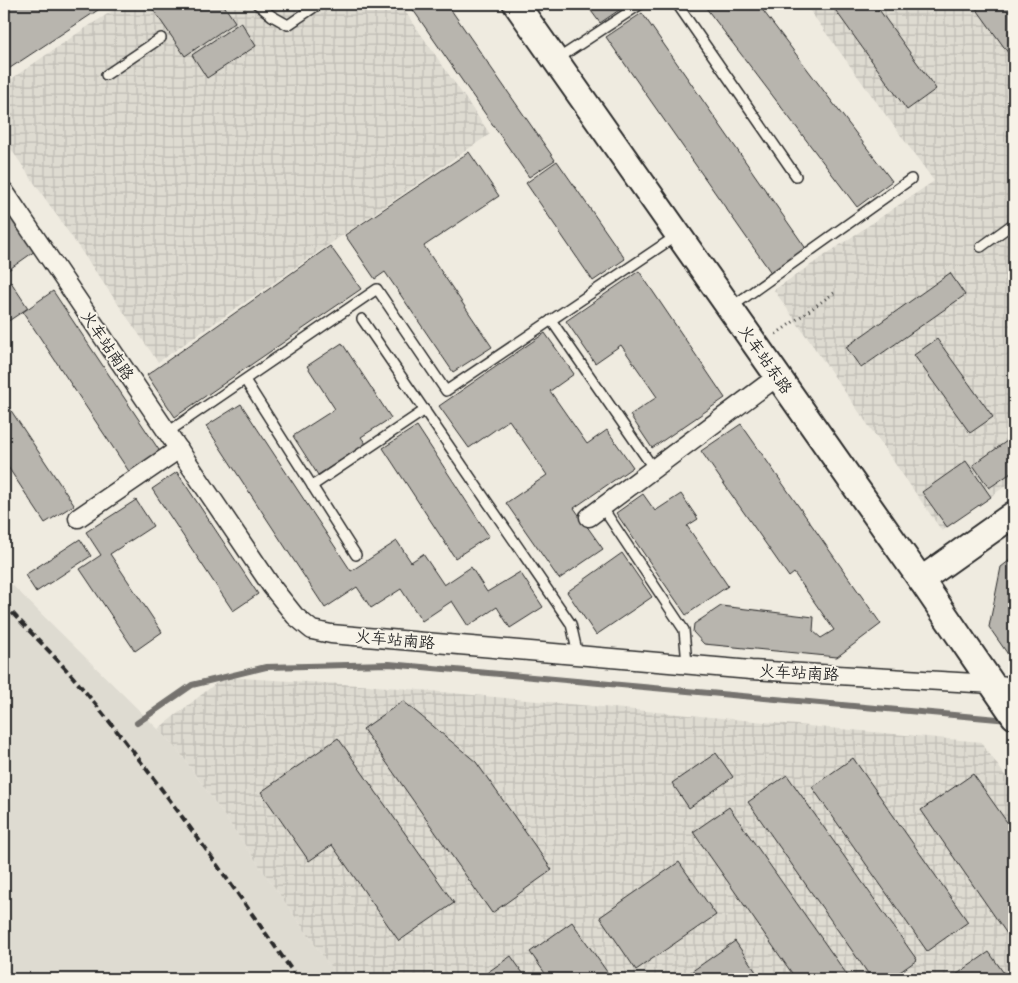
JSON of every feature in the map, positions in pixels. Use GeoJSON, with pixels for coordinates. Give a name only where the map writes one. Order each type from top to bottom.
{"type":"FeatureCollection","features":[{"type":"Feature","properties":{"kind":"main road","name":"火车站东路"},"geometry":{"type":"LineString","coordinates":[[516,4],[921,580],[1005,696]]}},
{"type":"Feature","properties":{"kind":"main road"},"geometry":{"type":"LineString","coordinates":[[921,580],[1014,514]]}},
{"type":"Feature","properties":{"kind":"street","name":"火车站南路"},"geometry":{"type":"LineString","coordinates":[[4,191],[272,587],[295,616],[312,630],[331,634],[687,664],[1005,696]]}},
{"type":"Feature","properties":{"kind":"street"},"geometry":{"type":"LineString","coordinates":[[595,512],[778,376]]}},
{"type":"Feature","properties":{"kind":"street"},"geometry":{"type":"LineString","coordinates":[[78,518],[179,448]]}},
{"type":"Feature","properties":{"kind":"lane"},"geometry":{"type":"LineString","coordinates":[[258,4],[272,16],[288,25],[319,4]]}},
{"type":"Feature","properties":{"kind":"lane"},"geometry":{"type":"LineString","coordinates":[[556,60],[641,4]]}},
{"type":"Feature","properties":{"kind":"lane"},"geometry":{"type":"LineString","coordinates":[[677,4],[796,176]]}},
{"type":"Feature","properties":{"kind":"lane"},"geometry":{"type":"LineString","coordinates":[[106,75],[161,38]]}},
{"type":"Feature","properties":{"kind":"lane"},"geometry":{"type":"LineString","coordinates":[[730,308],[911,179]]}},
{"type":"Feature","properties":{"kind":"lane"},"geometry":{"type":"LineString","coordinates":[[981,247],[1014,223]]}},
{"type":"Feature","properties":{"kind":"lane"},"geometry":{"type":"LineString","coordinates":[[168,432],[377,290],[446,391],[678,234]]}},
{"type":"Feature","properties":{"kind":"lane"},"geometry":{"type":"LineString","coordinates":[[362,319],[571,624],[578,655]]}},
{"type":"Feature","properties":{"kind":"lane"},"geometry":{"type":"LineString","coordinates":[[551,320],[654,469]]}},
{"type":"Feature","properties":{"kind":"lane"},"geometry":{"type":"LineString","coordinates":[[245,380],[356,556]]}},
{"type":"Feature","properties":{"kind":"lane"},"geometry":{"type":"LineString","coordinates":[[312,486],[425,410]]}},
{"type":"Feature","properties":{"kind":"lane"},"geometry":{"type":"LineString","coordinates":[[595,512],[684,630],[687,664]]}},
{"type":"Feature","properties":{"kind":"path"},"geometry":{"type":"LineString","coordinates":[[774,336],[834,293]]}},
{"type":"Feature","properties":{"kind":"shaded area"},"geometry":{"type":"Polygon","coordinates":[[[123,4],[400,4],[490,134],[158,362],[4,139],[4,84],[123,4]]]}},
{"type":"Feature","properties":{"kind":"shaded area"},"geometry":{"type":"Polygon","coordinates":[[[805,4],[1014,4],[1014,480],[942,531],[774,290],[934,181],[805,4]]]}},
{"type":"Feature","properties":{"kind":"shaded area"},"geometry":{"type":"Polygon","coordinates":[[[4,577],[181,754],[339,979],[4,979],[4,577]]]}},
{"type":"Feature","properties":{"kind":"shaded area"},"geometry":{"type":"Polygon","coordinates":[[[224,677],[376,686],[981,742],[1014,788],[1014,979],[339,979],[181,754],[158,729],[224,677]]]}},
{"type":"Feature","properties":{"kind":"building"},"geometry":{"type":"Polygon","coordinates":[[[4,4],[107,4],[4,72],[4,4]]]}},
{"type":"Feature","properties":{"kind":"building"},"geometry":{"type":"Polygon","coordinates":[[[159,4],[223,4],[235,22],[185,56],[152,8],[159,4]]]}},
{"type":"Feature","properties":{"kind":"building"},"geometry":{"type":"Polygon","coordinates":[[[409,4],[447,4],[555,160],[529,177],[409,4]]]}},
{"type":"Feature","properties":{"kind":"building"},"geometry":{"type":"Polygon","coordinates":[[[586,4],[628,4],[600,23],[586,4]]]}},
{"type":"Feature","properties":{"kind":"building"},"geometry":{"type":"Polygon","coordinates":[[[703,4],[758,4],[892,181],[857,207],[703,4]]]}},
{"type":"Feature","properties":{"kind":"building"},"geometry":{"type":"Polygon","coordinates":[[[831,4],[875,4],[936,89],[907,110],[831,4]]]}},
{"type":"Feature","properties":{"kind":"building"},"geometry":{"type":"Polygon","coordinates":[[[973,4],[1014,4],[1014,61],[973,4]]]}},
{"type":"Feature","properties":{"kind":"building"},"geometry":{"type":"Polygon","coordinates":[[[642,13],[807,250],[772,274],[606,37],[642,13]]]}},
{"type":"Feature","properties":{"kind":"building"},"geometry":{"type":"Polygon","coordinates":[[[241,22],[256,46],[207,78],[192,55],[241,22]]]}},
{"type":"Feature","properties":{"kind":"building"},"geometry":{"type":"Polygon","coordinates":[[[469,152],[499,196],[424,246],[492,347],[453,372],[385,272],[375,279],[345,235],[469,152]]]}},
{"type":"Feature","properties":{"kind":"building"},"geometry":{"type":"Polygon","coordinates":[[[557,161],[625,259],[593,281],[526,183],[557,161]]]}},
{"type":"Feature","properties":{"kind":"building"},"geometry":{"type":"Polygon","coordinates":[[[4,207],[35,251],[4,273],[4,207]]]}},
{"type":"Feature","properties":{"kind":"building"},"geometry":{"type":"Polygon","coordinates":[[[330,246],[361,289],[175,417],[147,375],[330,246]]]}},
{"type":"Feature","properties":{"kind":"building"},"geometry":{"type":"Polygon","coordinates":[[[639,271],[725,398],[652,448],[630,415],[657,397],[621,345],[595,363],[566,321],[639,271]]]}},
{"type":"Feature","properties":{"kind":"building"},"geometry":{"type":"Polygon","coordinates":[[[950,273],[965,295],[861,368],[846,347],[950,273]]]}},
{"type":"Feature","properties":{"kind":"building"},"geometry":{"type":"Polygon","coordinates":[[[11,282],[28,308],[4,324],[4,287],[11,282]]]}},
{"type":"Feature","properties":{"kind":"building"},"geometry":{"type":"Polygon","coordinates":[[[53,291],[161,453],[130,473],[23,312],[53,291]]]}},
{"type":"Feature","properties":{"kind":"building"},"geometry":{"type":"Polygon","coordinates":[[[545,333],[574,374],[550,391],[587,444],[607,430],[633,467],[574,508],[603,549],[559,579],[506,503],[547,475],[509,420],[469,448],[439,406],[545,333]]]}},
{"type":"Feature","properties":{"kind":"building"},"geometry":{"type":"Polygon","coordinates":[[[937,339],[993,417],[970,433],[914,355],[937,339]]]}},
{"type":"Feature","properties":{"kind":"building"},"geometry":{"type":"Polygon","coordinates":[[[342,343],[391,418],[361,437],[366,444],[318,475],[293,436],[335,409],[307,366],[342,343]]]}},
{"type":"Feature","properties":{"kind":"building"},"geometry":{"type":"Polygon","coordinates":[[[4,400],[74,505],[45,523],[4,461],[4,400]]]}},
{"type":"Feature","properties":{"kind":"building"},"geometry":{"type":"Polygon","coordinates":[[[241,404],[351,571],[397,541],[411,562],[423,554],[444,585],[471,567],[487,592],[520,572],[543,607],[510,628],[497,607],[468,626],[452,601],[422,621],[401,589],[371,608],[357,587],[325,608],[206,426],[241,404]]]}},
{"type":"Feature","properties":{"kind":"building"},"geometry":{"type":"Polygon","coordinates":[[[741,424],[881,624],[837,657],[704,644],[693,632],[694,624],[721,606],[814,617],[813,631],[821,638],[834,630],[794,573],[789,577],[701,451],[741,424]]]}},
{"type":"Feature","properties":{"kind":"building"},"geometry":{"type":"Polygon","coordinates":[[[417,426],[489,536],[455,558],[383,448],[417,426]]]}},
{"type":"Feature","properties":{"kind":"building"},"geometry":{"type":"Polygon","coordinates":[[[1014,436],[1014,471],[989,488],[973,465],[1014,436]]]}},
{"type":"Feature","properties":{"kind":"building"},"geometry":{"type":"Polygon","coordinates":[[[966,461],[991,497],[947,527],[922,492],[966,461]]]}},
{"type":"Feature","properties":{"kind":"building"},"geometry":{"type":"Polygon","coordinates":[[[177,472],[258,594],[233,611],[152,489],[177,472]]]}},
{"type":"Feature","properties":{"kind":"building"},"geometry":{"type":"Polygon","coordinates":[[[643,494],[655,511],[681,494],[698,519],[687,526],[728,586],[686,615],[616,513],[643,494]]]}},
{"type":"Feature","properties":{"kind":"building"},"geometry":{"type":"Polygon","coordinates":[[[136,500],[153,526],[110,554],[162,632],[135,651],[80,569],[101,555],[86,532],[136,500]]]}},
{"type":"Feature","properties":{"kind":"building"},"geometry":{"type":"Polygon","coordinates":[[[80,539],[91,556],[36,592],[25,575],[80,539]]]}},
{"type":"Feature","properties":{"kind":"building"},"geometry":{"type":"Polygon","coordinates":[[[622,553],[652,597],[596,635],[567,592],[622,553]]]}},
{"type":"Feature","properties":{"kind":"building"},"geometry":{"type":"Polygon","coordinates":[[[1014,557],[1014,663],[989,627],[1001,567],[1014,557]]]}},
{"type":"Feature","properties":{"kind":"building"},"geometry":{"type":"Polygon","coordinates":[[[403,701],[476,762],[552,870],[492,913],[363,729],[403,701]]]}},
{"type":"Feature","properties":{"kind":"building"},"geometry":{"type":"Polygon","coordinates":[[[338,738],[454,903],[399,941],[332,845],[309,861],[261,792],[338,738]]]}},
{"type":"Feature","properties":{"kind":"building"},"geometry":{"type":"Polygon","coordinates":[[[716,753],[733,777],[689,808],[672,783],[716,753]]]}},
{"type":"Feature","properties":{"kind":"building"},"geometry":{"type":"Polygon","coordinates":[[[853,758],[968,922],[927,951],[812,787],[853,758]]]}},
{"type":"Feature","properties":{"kind":"building"},"geometry":{"type":"Polygon","coordinates":[[[973,774],[1014,832],[1014,944],[921,810],[973,774]]]}},
{"type":"Feature","properties":{"kind":"building"},"geometry":{"type":"Polygon","coordinates":[[[787,775],[917,960],[890,979],[872,979],[748,802],[787,775]]]}},
{"type":"Feature","properties":{"kind":"building"},"geometry":{"type":"Polygon","coordinates":[[[729,807],[850,979],[796,979],[693,832],[729,807]]]}},
{"type":"Feature","properties":{"kind":"building"},"geometry":{"type":"Polygon","coordinates":[[[679,862],[716,915],[636,970],[600,917],[679,862]]]}},
{"type":"Feature","properties":{"kind":"building"},"geometry":{"type":"Polygon","coordinates":[[[572,922],[612,979],[549,979],[530,952],[572,922]]]}},
{"type":"Feature","properties":{"kind":"building"},"geometry":{"type":"Polygon","coordinates":[[[735,941],[756,972],[745,979],[681,979],[735,941]]]}},
{"type":"Feature","properties":{"kind":"building"},"geometry":{"type":"Polygon","coordinates":[[[989,952],[1008,979],[950,979],[989,952]]]}},
{"type":"Feature","properties":{"kind":"building"},"geometry":{"type":"Polygon","coordinates":[[[511,956],[527,979],[478,979],[511,956]]]}},
{"type":"Feature","properties":{"kind":"building"},"geometry":{"type":"Polygon","coordinates":[[[756,972],[762,979],[745,979],[756,972]]]}},
{"type":"Feature","properties":{"kind":"waterway"},"geometry":{"type":"LineString","coordinates":[[137,723],[192,685],[266,667],[389,664],[1009,720]]}},
{"type":"Feature","properties":{"kind":"railway"},"geometry":{"type":"LineString","coordinates":[[4,604],[72,676],[102,712],[188,825],[298,979]]}}]}
